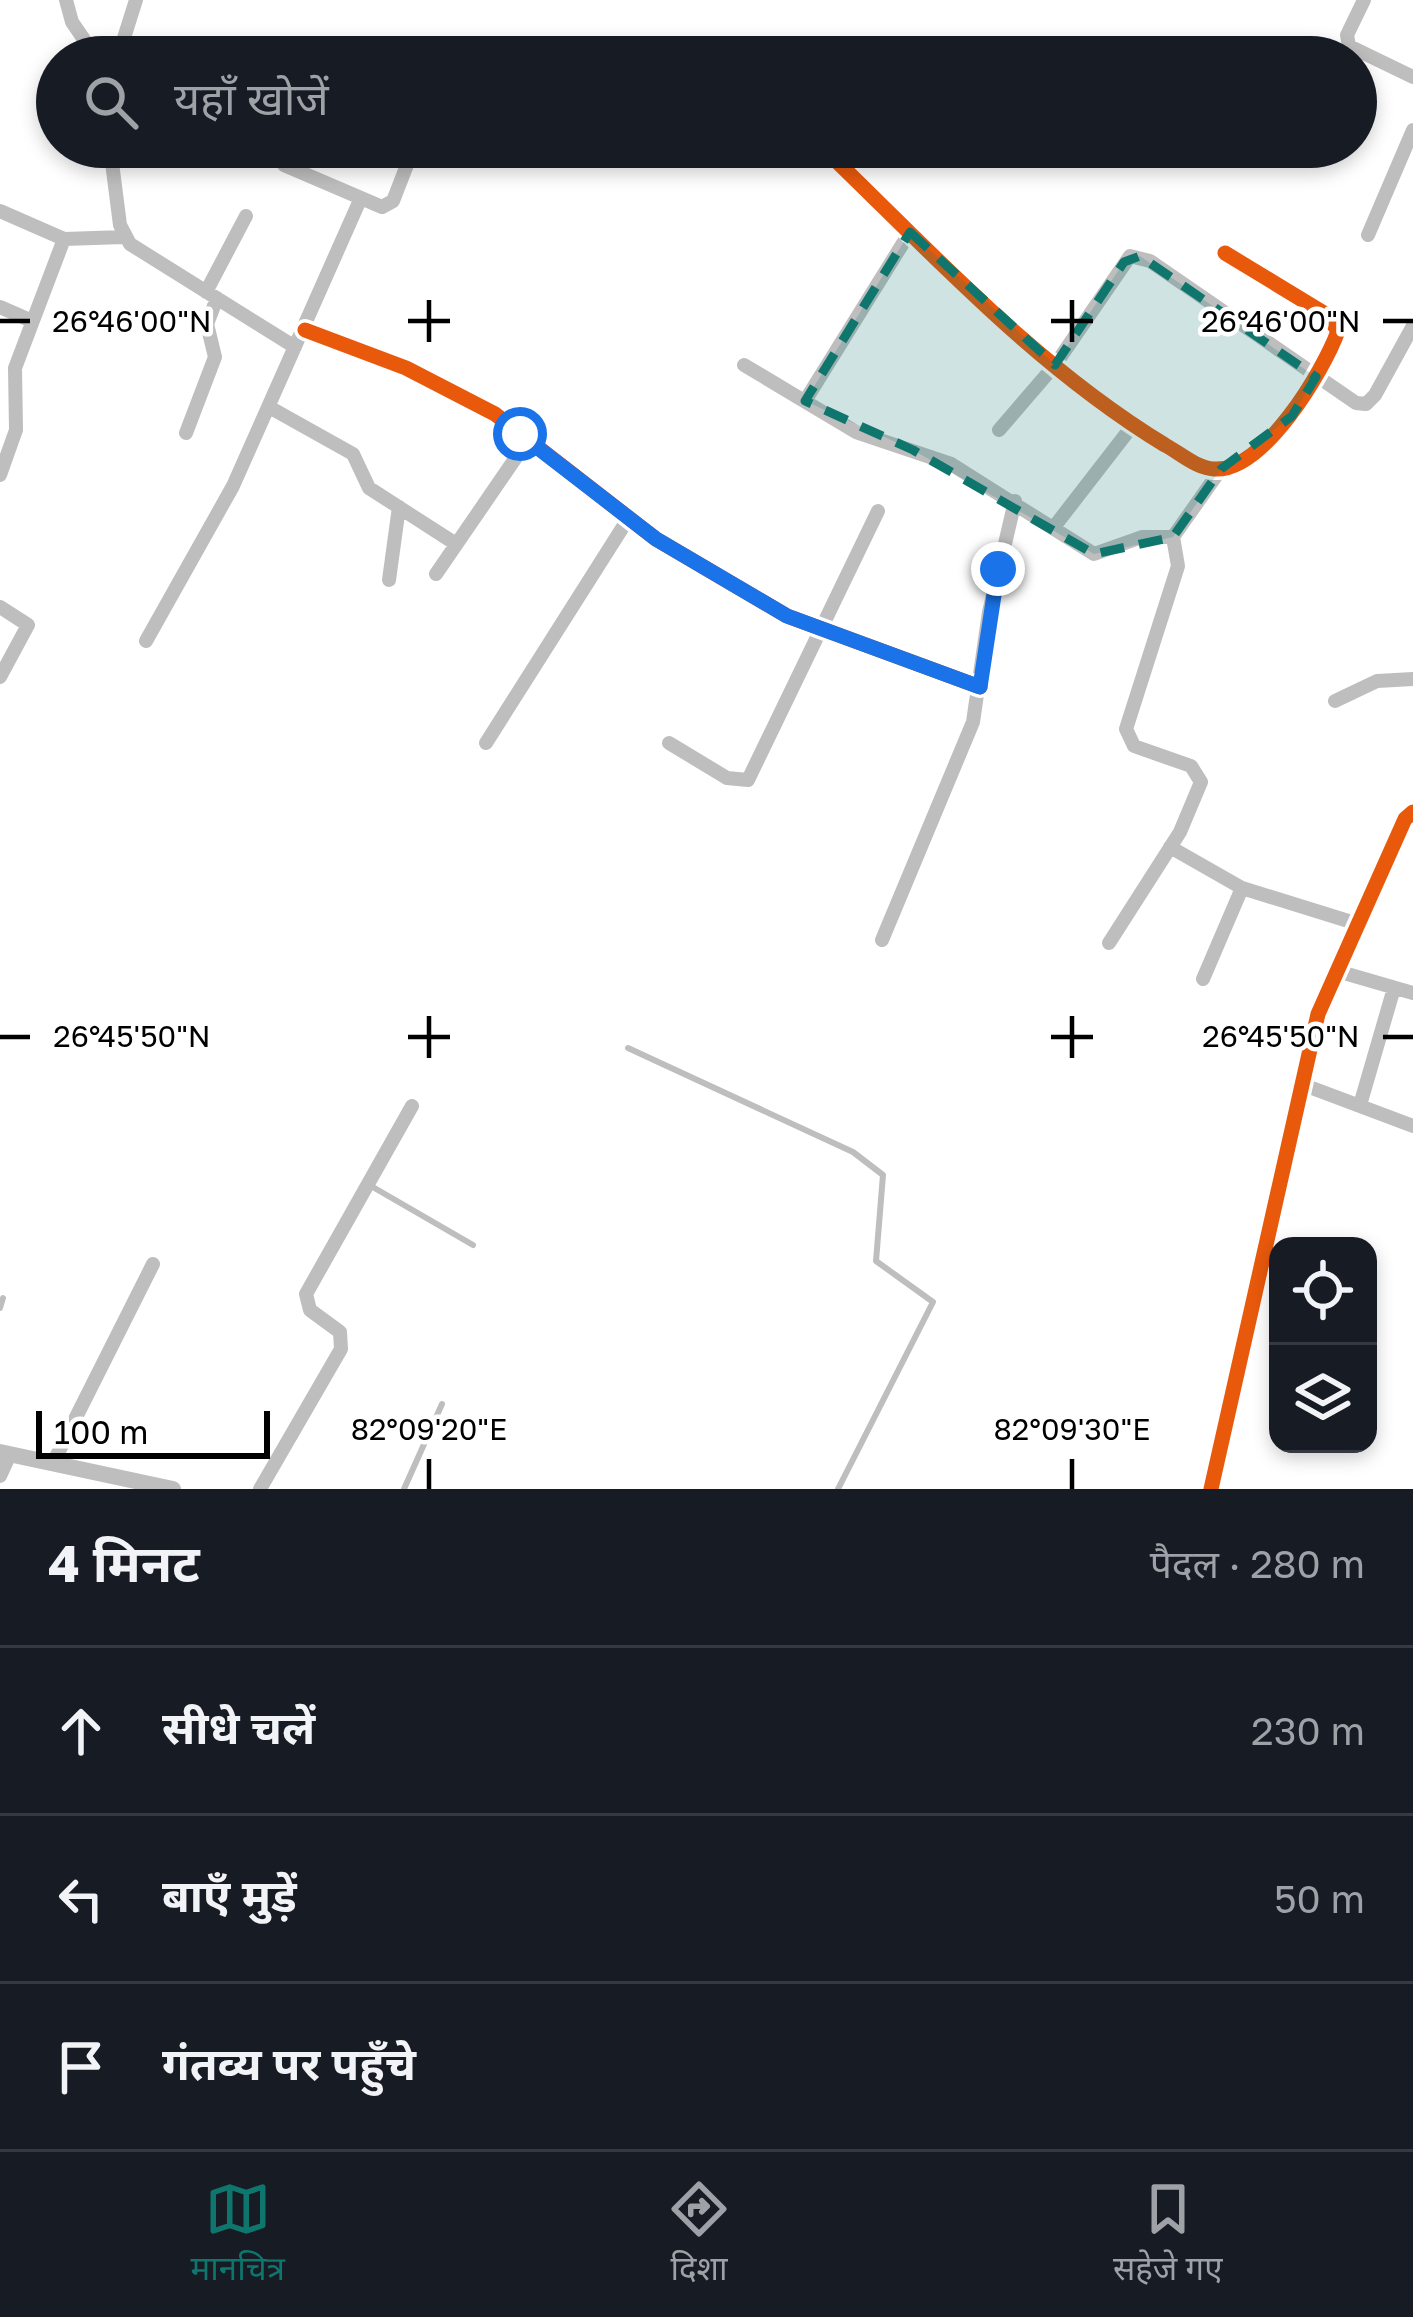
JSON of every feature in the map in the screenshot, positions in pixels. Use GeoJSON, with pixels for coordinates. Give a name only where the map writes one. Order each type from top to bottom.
{"type":"FeatureCollection","features":[{"type":"Feature","properties":{"kind":"street"},"geometry":{"type":"LineString","coordinates":[[66,0],[82,36]]}},
{"type":"Feature","properties":{"kind":"street"},"geometry":{"type":"LineString","coordinates":[[125,36],[136,0]]}},
{"type":"Feature","properties":{"kind":"street"},"geometry":{"type":"LineString","coordinates":[[1348,36],[1364,0]]}},
{"type":"Feature","properties":{"kind":"street"},"geometry":{"type":"LineString","coordinates":[[1377,59],[1413,76]]}},
{"type":"Feature","properties":{"kind":"street"},"geometry":{"type":"LineString","coordinates":[[1368,235],[1413,130]]}},
{"type":"Feature","properties":{"kind":"street"},"geometry":{"type":"LineString","coordinates":[[113,168],[124,237]]}},
{"type":"Feature","properties":{"kind":"street"},"geometry":{"type":"LineString","coordinates":[[291,168],[382,207],[393,201],[406,168]]}},
{"type":"Feature","properties":{"kind":"street"},"geometry":{"type":"LineString","coordinates":[[844,168],[989,311],[1055,365],[1133,425],[1197,464],[1221,470]]}},
{"type":"Feature","properties":{"kind":"street"},"geometry":{"type":"LineString","coordinates":[[146,641],[233,486],[360,200]]}},
{"type":"Feature","properties":{"kind":"street"},"geometry":{"type":"LineString","coordinates":[[0,211],[64,239],[124,237],[295,347]]}},
{"type":"Feature","properties":{"kind":"street"},"geometry":{"type":"LineString","coordinates":[[186,433],[215,356],[207,324],[211,295],[246,216]]}},
{"type":"Feature","properties":{"kind":"street"},"geometry":{"type":"LineString","coordinates":[[805,401],[910,232]]}},
{"type":"Feature","properties":{"kind":"street"},"geometry":{"type":"LineString","coordinates":[[0,476],[16,430],[15,368],[64,239]]}},
{"type":"Feature","properties":{"kind":"street"},"geometry":{"type":"LineString","coordinates":[[1109,943],[1198,793],[1198,772],[1134,746],[1126,729],[1178,566],[1173,537],[1221,470],[1238,462],[1292,416],[1334,343],[1336,323],[1225,253]]}},
{"type":"Feature","properties":{"kind":"street"},"geometry":{"type":"LineString","coordinates":[[999,430],[1055,365],[1124,262],[1140,256],[1316,377],[1366,404],[1413,326]]}},
{"type":"Feature","properties":{"kind":"street"},"geometry":{"type":"LineString","coordinates":[[0,308],[32,321]]}},
{"type":"Feature","properties":{"kind":"street"},"geometry":{"type":"LineString","coordinates":[[304,330],[454,391],[528,440],[628,519],[823,633],[980,687]]}},
{"type":"Feature","properties":{"kind":"street"},"geometry":{"type":"LineString","coordinates":[[744,364],[875,440],[934,456],[1015,501],[1094,554],[1142,537],[1173,537]]}},
{"type":"Feature","properties":{"kind":"street"},"geometry":{"type":"LineString","coordinates":[[268,407],[353,454],[360,460],[365,484],[456,544]]}},
{"type":"Feature","properties":{"kind":"street"},"geometry":{"type":"LineString","coordinates":[[1054,527],[1133,425]]}},
{"type":"Feature","properties":{"kind":"street"},"geometry":{"type":"LineString","coordinates":[[436,574],[528,440]]}},
{"type":"Feature","properties":{"kind":"street"},"geometry":{"type":"LineString","coordinates":[[882,940],[973,722],[1015,501]]}},
{"type":"Feature","properties":{"kind":"street"},"geometry":{"type":"LineString","coordinates":[[389,580],[399,507]]}},
{"type":"Feature","properties":{"kind":"street"},"geometry":{"type":"LineString","coordinates":[[669,743],[727,778],[748,780],[878,511]]}},
{"type":"Feature","properties":{"kind":"street"},"geometry":{"type":"LineString","coordinates":[[486,743],[628,519]]}},
{"type":"Feature","properties":{"kind":"street"},"geometry":{"type":"LineString","coordinates":[[0,607],[28,625],[28,634],[0,676]]}},
{"type":"Feature","properties":{"kind":"street"},"geometry":{"type":"LineString","coordinates":[[1335,700],[1377,682],[1413,680]]}},
{"type":"Feature","properties":{"kind":"street"},"geometry":{"type":"LineString","coordinates":[[1211,1489],[1318,1014],[1413,812]]}},
{"type":"Feature","properties":{"kind":"street"},"geometry":{"type":"LineString","coordinates":[[1170,847],[1242,888],[1358,924]]}},
{"type":"Feature","properties":{"kind":"street"},"geometry":{"type":"LineString","coordinates":[[1203,979],[1242,888]]}},
{"type":"Feature","properties":{"kind":"street"},"geometry":{"type":"LineString","coordinates":[[1336,970],[1413,993]]}},
{"type":"Feature","properties":{"kind":"street"},"geometry":{"type":"LineString","coordinates":[[1360,1106],[1394,988]]}},
{"type":"Feature","properties":{"kind":"street"},"geometry":{"type":"LineString","coordinates":[[1304,1084],[1413,1126]]}},
{"type":"Feature","properties":{"kind":"street"},"geometry":{"type":"LineString","coordinates":[[260,1489],[341,1349],[340,1333],[310,1310],[306,1294],[412,1106]]}},
{"type":"Feature","properties":{"kind":"street"},"geometry":{"type":"LineString","coordinates":[[53,1462],[153,1264]]}},
{"type":"Feature","properties":{"kind":"street"},"geometry":{"type":"LineString","coordinates":[[0,1476],[5,1453],[173,1489]]}},
{"type":"Feature","properties":{"kind":"lane"},"geometry":{"type":"LineString","coordinates":[[628,1048],[853,1152],[883,1175],[875,1261],[933,1302],[838,1489]]}},
{"type":"Feature","properties":{"kind":"lane"},"geometry":{"type":"LineString","coordinates":[[368,1184],[473,1245]]}},
{"type":"Feature","properties":{"kind":"lane"},"geometry":{"type":"LineString","coordinates":[[0,1308],[3,1298]]}},
{"type":"Feature","properties":{"kind":"lane"},"geometry":{"type":"LineString","coordinates":[[404,1489],[442,1404]]}},
{"type":"Feature","properties":{"kind":"highlighted area"},"geometry":{"type":"Polygon","coordinates":[[[910,232],[1055,365],[1124,262],[1140,256],[1316,377],[1292,416],[1221,469],[1173,537],[1094,554],[913,450],[805,401],[910,232]]]}},
{"type":"Feature","properties":{"kind":"cycle path"},"geometry":{"type":"LineString","coordinates":[[844,168],[986,306],[1072,380],[1165,445],[1214,469],[1233,466],[1271,437],[1306,393],[1338,331],[1327,315],[1225,253]]}},
{"type":"Feature","properties":{"kind":"cycle path"},"geometry":{"type":"LineString","coordinates":[[305,330],[406,368],[495,414],[656,539],[787,616],[980,687]]}},
{"type":"Feature","properties":{"kind":"cycle path"},"geometry":{"type":"LineString","coordinates":[[1211,1489],[1318,1014],[1405,819],[1413,812]]}},
{"type":"Feature","properties":{"kind":"route"},"geometry":{"type":"LineString","coordinates":[[520,434],[656,539],[787,616],[854,645],[980,687],[998,569]]}}]}
